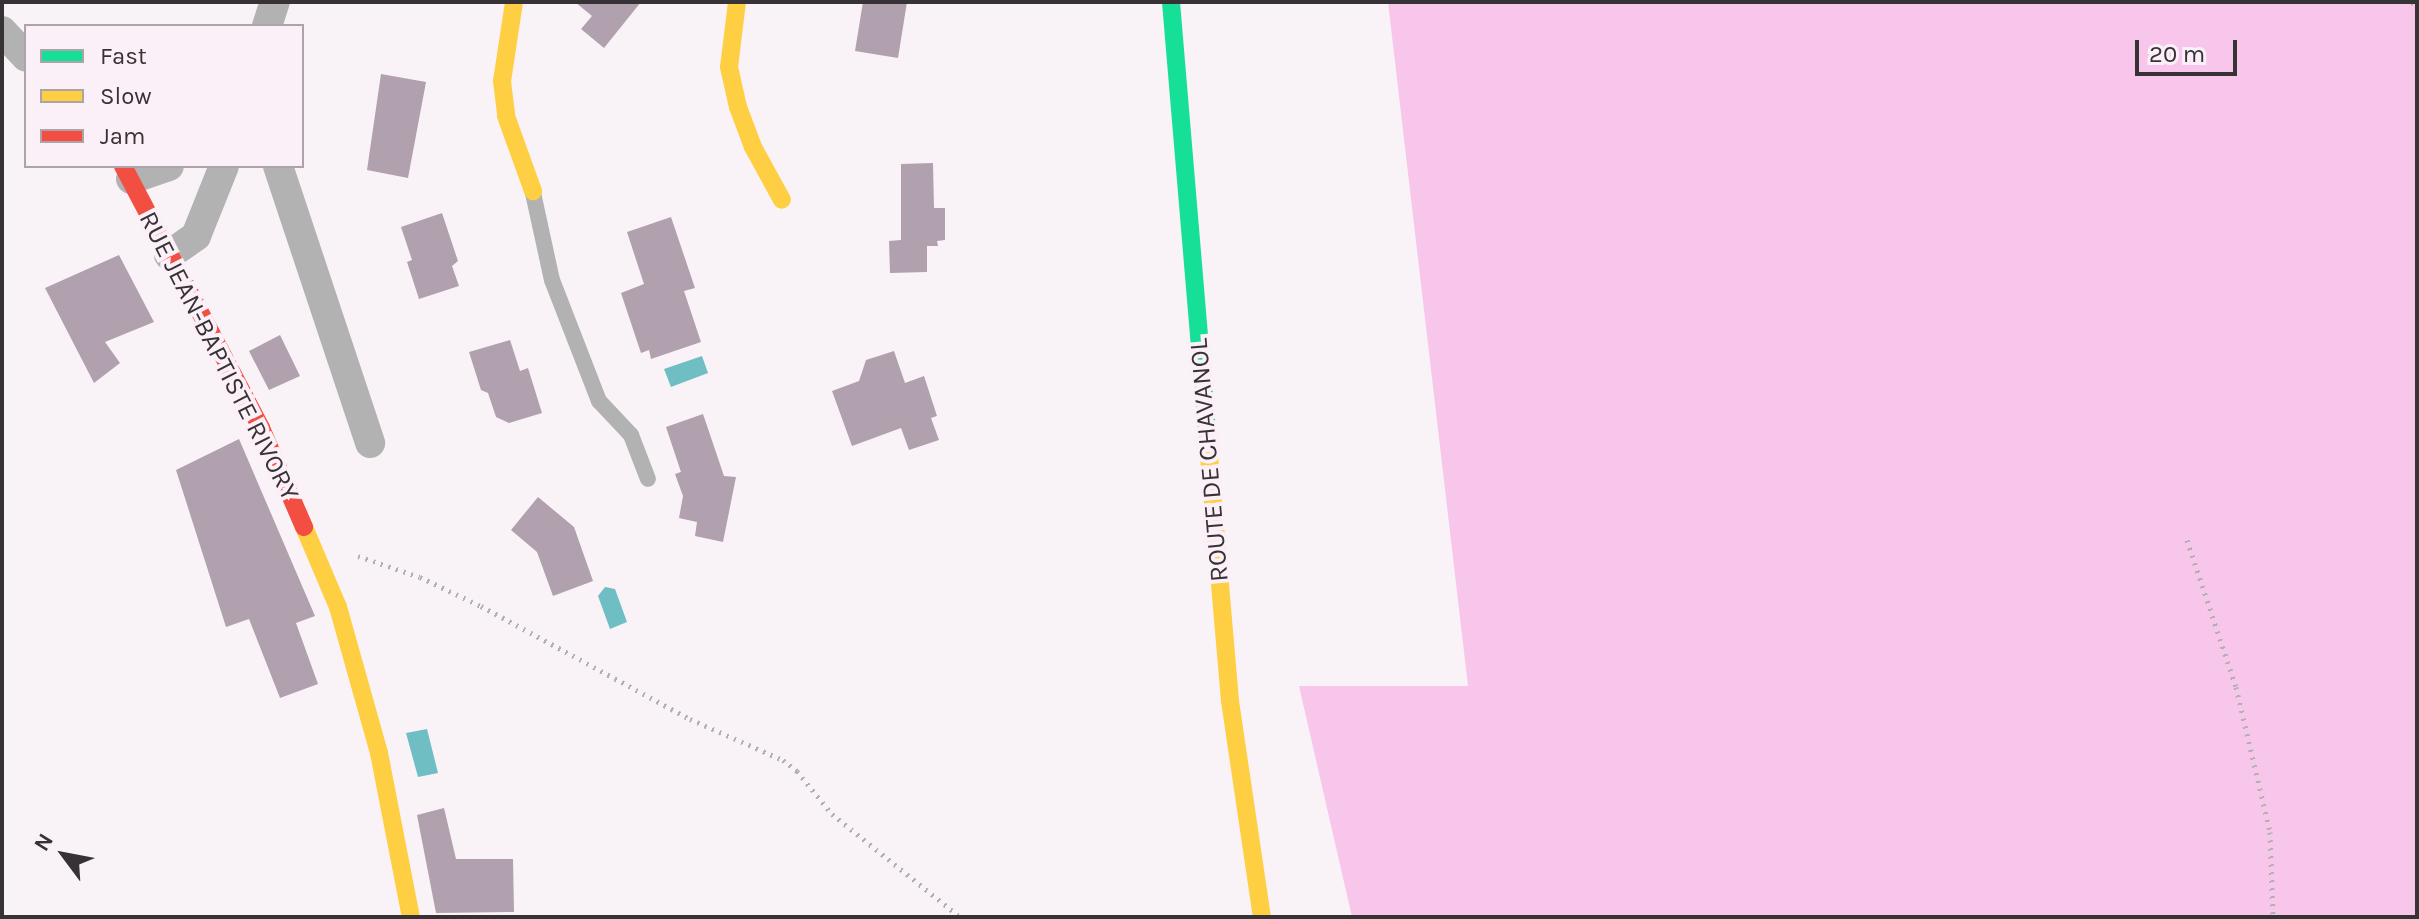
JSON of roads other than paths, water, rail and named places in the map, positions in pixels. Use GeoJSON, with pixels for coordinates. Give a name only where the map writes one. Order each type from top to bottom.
{"type":"FeatureCollection","features":[{"type":"Feature","properties":{"kind":"street"},"geometry":{"type":"LineString","coordinates":[[268,24],[275,2]]}},
{"type":"Feature","properties":{"kind":"street"},"geometry":{"type":"LineString","coordinates":[[514,2],[502,81],[506,116],[533,191]]}},
{"type":"Feature","properties":{"kind":"street"},"geometry":{"type":"LineString","coordinates":[[737,2],[729,67],[738,107],[753,147],[782,200]]}},
{"type":"Feature","properties":{"kind":"street","name":"ROUTE DE CHAVANOL"},"geometry":{"type":"LineString","coordinates":[[1171,2],[1230,701],[1262,917]]}},
{"type":"Feature","properties":{"kind":"street"},"geometry":{"type":"LineString","coordinates":[[2,31],[24,55]]}},
{"type":"Feature","properties":{"kind":"street"},"geometry":{"type":"LineString","coordinates":[[127,172],[155,168]]}},
{"type":"Feature","properties":{"kind":"street"},"geometry":{"type":"LineString","coordinates":[[169,255],[196,236],[223,168]]}},
{"type":"Feature","properties":{"kind":"street"},"geometry":{"type":"LineString","coordinates":[[279,168],[370,443]]}},
{"type":"Feature","properties":{"kind":"street","name":"RUE JEAN-BAPTISTE RIVORY"},"geometry":{"type":"LineString","coordinates":[[127,172],[261,428],[338,607],[379,753],[411,917]]}},
{"type":"Feature","properties":{"kind":"lane"},"geometry":{"type":"LineString","coordinates":[[533,191],[552,280],[594,388],[606,411],[631,435],[648,479]]}},
{"type":"Feature","properties":{"kind":"water"},"geometry":{"type":"Polygon","coordinates":[[[702,356],[708,373],[671,387],[664,369],[702,356]]]}},
{"type":"Feature","properties":{"kind":"water"},"geometry":{"type":"Polygon","coordinates":[[[605,587],[615,589],[627,622],[610,629],[598,596],[605,587]]]}},
{"type":"Feature","properties":{"kind":"water"},"geometry":{"type":"Polygon","coordinates":[[[427,729],[438,773],[418,777],[406,733],[427,729]]]}}]}
